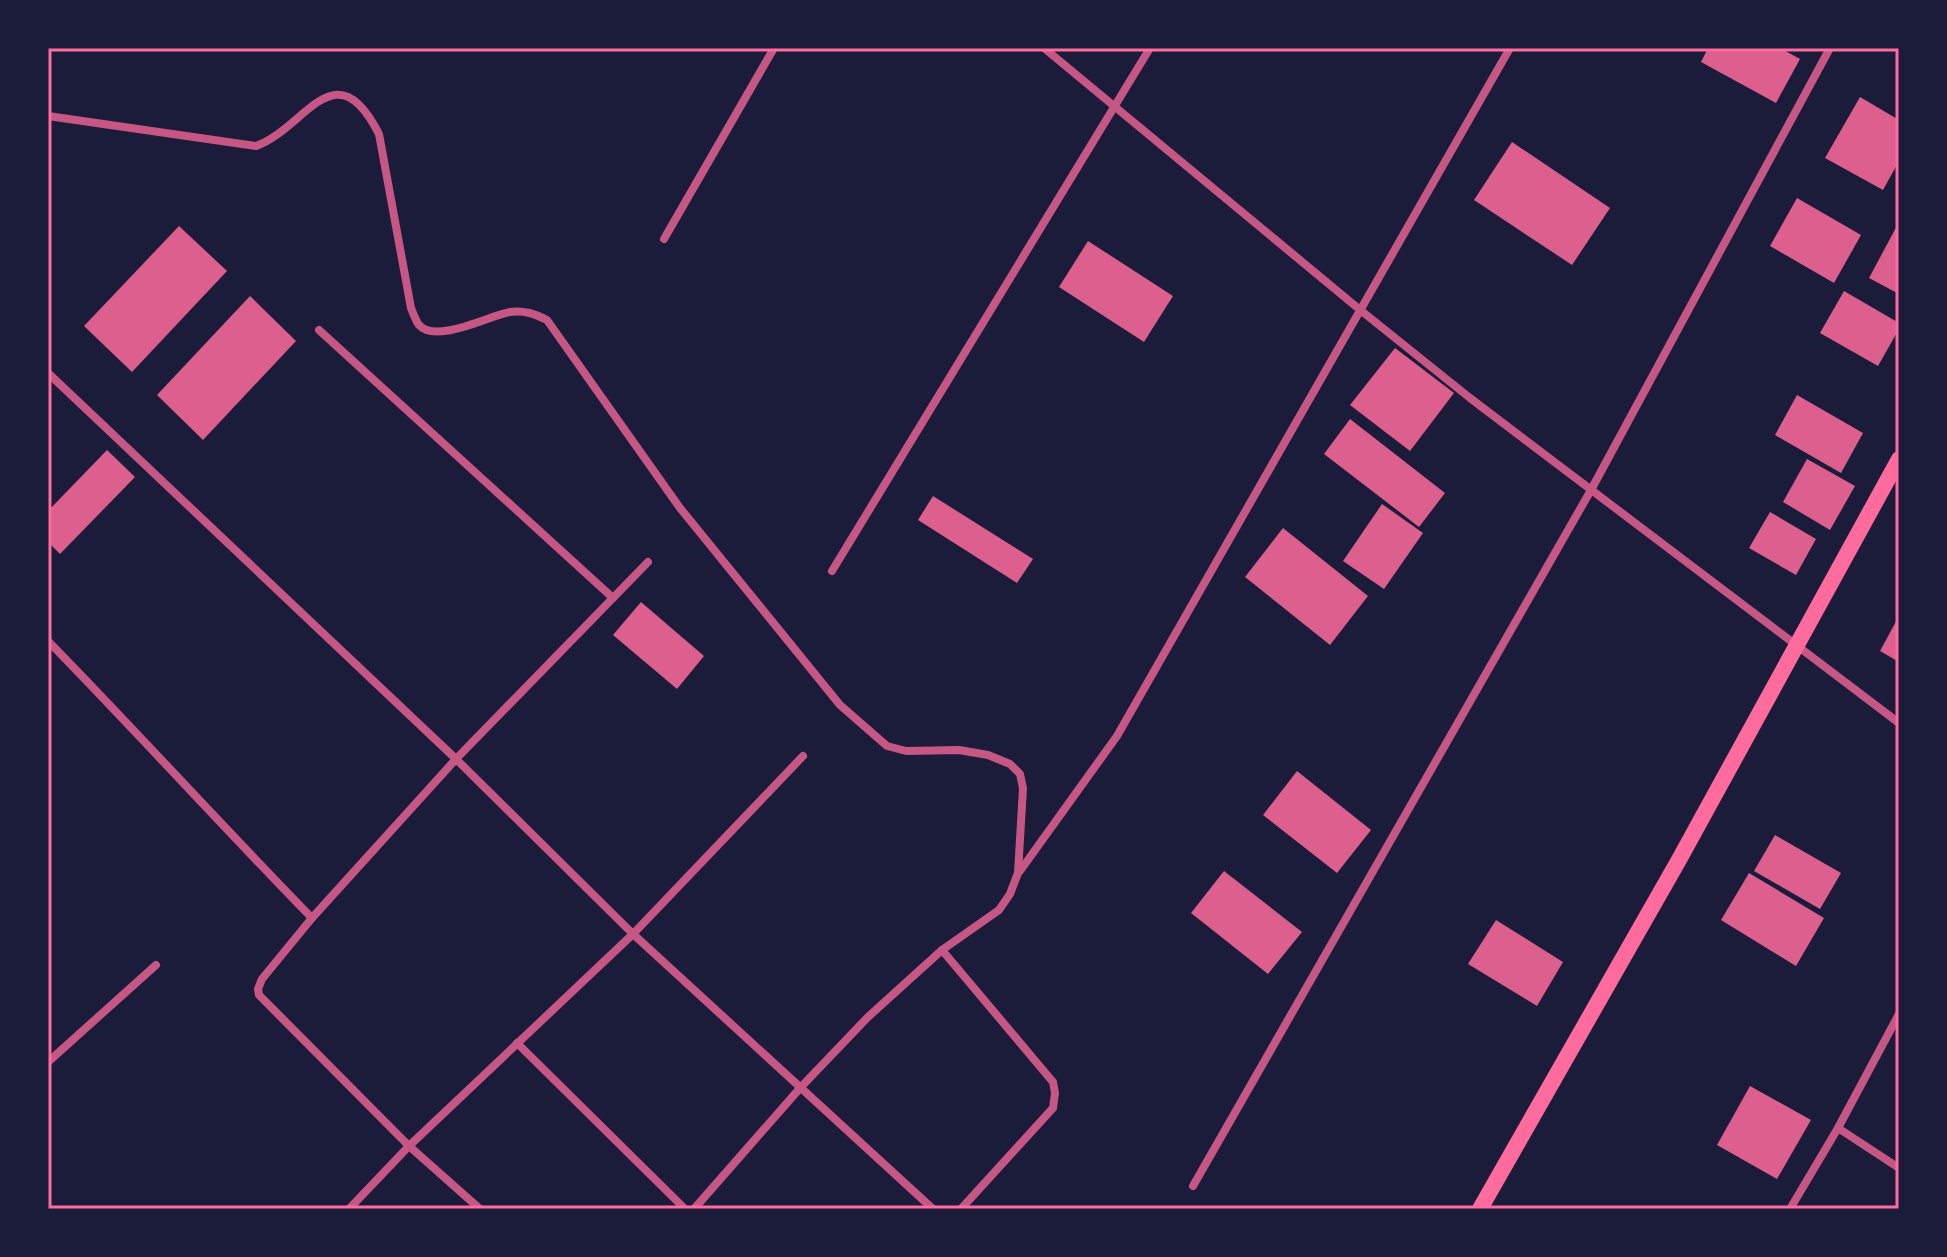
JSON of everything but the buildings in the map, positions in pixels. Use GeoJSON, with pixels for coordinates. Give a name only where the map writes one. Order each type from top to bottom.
{"type":"FeatureCollection","features":[{"type":"Feature","properties":{"kind":"main road"},"geometry":{"type":"LineString","coordinates":[[1480,1209],[1798,645],[1899,459]]}},
{"type":"Feature","properties":{"kind":"street"},"geometry":{"type":"LineString","coordinates":[[664,239],[774,48]]}},
{"type":"Feature","properties":{"kind":"street"},"geometry":{"type":"LineString","coordinates":[[1044,48],[1359,309],[1591,490],[1899,723]]}},
{"type":"Feature","properties":{"kind":"street"},"geometry":{"type":"LineString","coordinates":[[832,571],[1150,48]]}},
{"type":"Feature","properties":{"kind":"street"},"geometry":{"type":"LineString","coordinates":[[694,1209],[801,1087],[868,1017],[942,950],[999,910],[1010,894],[1018,873],[1117,736],[1510,48]]}},
{"type":"Feature","properties":{"kind":"street"},"geometry":{"type":"LineString","coordinates":[[1193,1186],[1591,490],[1830,48]]}},
{"type":"Feature","properties":{"kind":"street"},"geometry":{"type":"LineString","coordinates":[[48,116],[256,146],[269,141],[318,99],[337,95],[353,99],[366,108],[379,134],[411,308],[420,325],[431,332],[445,331],[511,312],[532,313],[547,320],[680,508],[840,705],[887,746],[906,751],[959,750],[988,755],[1010,764],[1020,774],[1023,788],[1018,873]]}},
{"type":"Feature","properties":{"kind":"street"},"geometry":{"type":"LineString","coordinates":[[319,330],[613,598]]}},
{"type":"Feature","properties":{"kind":"street"},"geometry":{"type":"LineString","coordinates":[[48,373],[456,759],[633,934],[933,1209]]}},
{"type":"Feature","properties":{"kind":"street"},"geometry":{"type":"LineString","coordinates":[[480,1209],[409,1146],[259,995],[258,989],[262,979],[312,918],[456,759],[648,562]]}},
{"type":"Feature","properties":{"kind":"street"},"geometry":{"type":"LineString","coordinates":[[48,641],[312,918]]}},
{"type":"Feature","properties":{"kind":"street"},"geometry":{"type":"LineString","coordinates":[[349,1209],[409,1146],[633,934],[803,756]]}},
{"type":"Feature","properties":{"kind":"street"},"geometry":{"type":"LineString","coordinates":[[942,950],[1053,1082],[1055,1093],[1053,1108],[961,1209]]}},
{"type":"Feature","properties":{"kind":"street"},"geometry":{"type":"LineString","coordinates":[[48,1062],[156,965]]}},
{"type":"Feature","properties":{"kind":"street"},"geometry":{"type":"LineString","coordinates":[[1790,1209],[1899,1014]]}},
{"type":"Feature","properties":{"kind":"street"},"geometry":{"type":"LineString","coordinates":[[517,1043],[685,1209]]}},
{"type":"Feature","properties":{"kind":"street"},"geometry":{"type":"LineString","coordinates":[[1838,1128],[1899,1168]]}}]}
